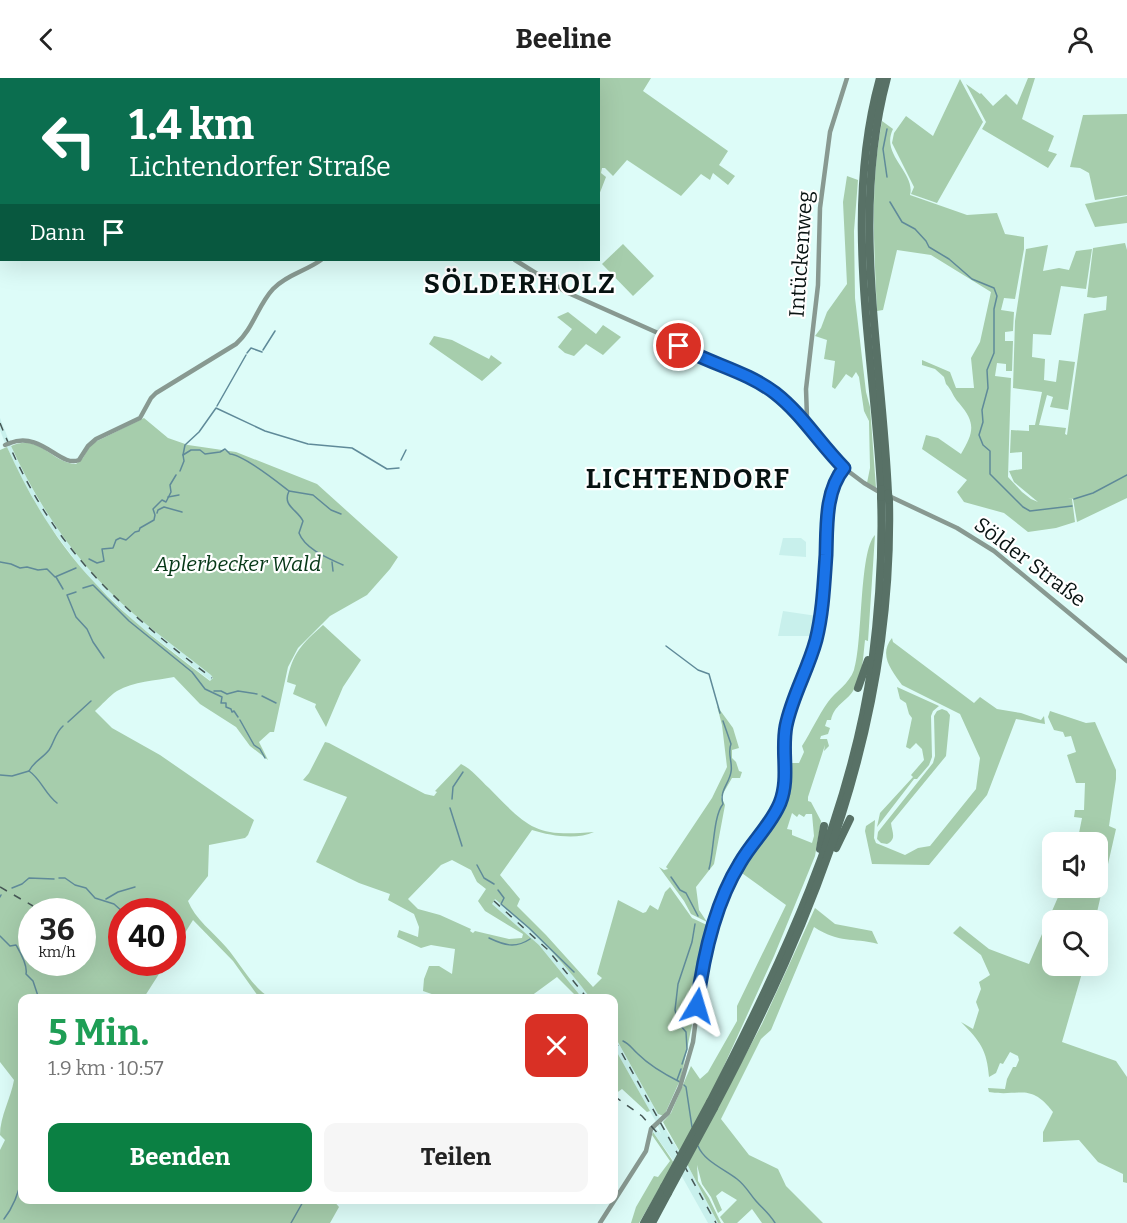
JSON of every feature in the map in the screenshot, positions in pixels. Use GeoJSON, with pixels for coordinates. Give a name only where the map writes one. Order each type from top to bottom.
{"type":"FeatureCollection","features":[{"type":"Feature","properties":{"kind":"highway"},"geometry":{"type":"LineString","coordinates":[[821,867],[850,766],[864,705],[874,648],[881,562],[885,495],[863,288],[861,240],[864,162],[869,123],[880,78]]}},
{"type":"Feature","properties":{"kind":"highway"},"geometry":{"type":"LineString","coordinates":[[644,1223],[666,1190],[712,1105],[801,917],[848,797],[878,673],[888,571],[868,242],[871,160],[887,78]]}},
{"type":"Feature","properties":{"kind":"highway"},"geometry":{"type":"LineString","coordinates":[[883,633],[884,662]]}},
{"type":"Feature","properties":{"kind":"highway"},"geometry":{"type":"LineString","coordinates":[[858,688],[874,648]]}},
{"type":"Feature","properties":{"kind":"highway"},"geometry":{"type":"LineString","coordinates":[[821,867],[834,852],[849,819]]}},
{"type":"Feature","properties":{"kind":"highway"},"geometry":{"type":"LineString","coordinates":[[821,867],[824,826]]}},
{"type":"Feature","properties":{"kind":"highway"},"geometry":{"type":"LineString","coordinates":[[652,1223],[666,1190]]}},
{"type":"Feature","properties":{"kind":"street","name":"Intückenweg"},"geometry":{"type":"LineString","coordinates":[[805,422],[807,416],[806,389],[818,285],[820,208],[830,132],[847,78]]}},
{"type":"Feature","properties":{"kind":"street"},"geometry":{"type":"LineString","coordinates":[[5,445],[23,440],[32,441],[70,462],[75,462],[96,439],[140,418],[151,398],[159,391],[236,344],[244,335],[269,293],[278,285],[319,261]]}},
{"type":"Feature","properties":{"kind":"street","name":"Sölder Straße"},"geometry":{"type":"LineString","coordinates":[[517,261],[562,291],[658,333],[687,351],[756,381],[781,398],[844,468],[872,488],[957,528],[985,545],[1015,567],[1127,661]]}},
{"type":"Feature","properties":{"kind":"street"},"geometry":{"type":"LineString","coordinates":[[618,1195],[646,1151],[651,1129],[668,1113],[680,1087],[693,1042],[703,964],[721,903],[738,866],[771,820],[782,799],[785,779],[786,729],[791,708],[816,640],[822,602],[830,498],[835,481],[844,468]]}},
{"type":"Feature","properties":{"kind":"street"},"geometry":{"type":"LineString","coordinates":[[600,1223],[612,1204]]}},
{"type":"Feature","properties":{"kind":"shaded area"},"geometry":{"type":"Polygon","coordinates":[[[0,418],[15,456],[38,499],[77,555],[135,615],[211,675],[213,678],[211,681],[137,624],[94,583],[78,564],[46,521],[23,481],[0,430],[0,418]]]}},
{"type":"Feature","properties":{"kind":"shaded area"},"geometry":{"type":"Polygon","coordinates":[[[783,538],[801,538],[806,542],[806,557],[779,555],[783,538]]]}},
{"type":"Feature","properties":{"kind":"shaded area"},"geometry":{"type":"Polygon","coordinates":[[[783,611],[817,616],[813,636],[778,636],[783,611]]]}},
{"type":"Feature","properties":{"kind":"shaded area"},"geometry":{"type":"Polygon","coordinates":[[[495,899],[540,937],[587,994],[579,994],[539,945],[491,904],[495,899]]]}},
{"type":"Feature","properties":{"kind":"shaded area"},"geometry":{"type":"Polygon","coordinates":[[[618,1042],[658,1114],[660,1119],[656,1122],[618,1054],[618,1042]]]}},
{"type":"Feature","properties":{"kind":"shaded area"},"geometry":{"type":"Polygon","coordinates":[[[661,1122],[687,1164],[718,1223],[708,1223],[671,1157],[653,1132],[655,1127],[661,1134],[657,1124],[661,1122]]]}},
{"type":"Feature","properties":{"kind":"green space"},"geometry":{"type":"Polygon","coordinates":[[[600,78],[651,78],[643,91],[728,151],[719,165],[735,176],[728,185],[713,173],[710,180],[701,174],[681,196],[627,160],[613,176],[602,168],[601,173],[606,177],[600,192],[600,78]]]}},
{"type":"Feature","properties":{"kind":"green space"},"geometry":{"type":"Polygon","coordinates":[[[1028,78],[1035,78],[1022,119],[1054,136],[1048,151],[1057,154],[1048,168],[982,129],[986,122],[966,84],[981,93],[993,106],[1006,94],[1017,105],[1028,78]]]}},
{"type":"Feature","properties":{"kind":"green space"},"geometry":{"type":"Polygon","coordinates":[[[960,79],[983,122],[937,203],[911,194],[914,187],[892,143],[894,133],[906,116],[933,136],[960,79]]]}},
{"type":"Feature","properties":{"kind":"green space"},"geometry":{"type":"Polygon","coordinates":[[[1127,114],[1127,195],[1095,200],[1089,173],[1080,168],[1070,167],[1083,115],[1127,114]]]}},
{"type":"Feature","properties":{"kind":"green space"},"geometry":{"type":"Polygon","coordinates":[[[882,121],[893,129],[890,138],[891,147],[908,179],[910,195],[967,215],[997,213],[1005,234],[1024,237],[1015,299],[1004,298],[1001,310],[1014,312],[1013,331],[1005,332],[1005,341],[1013,341],[1012,371],[1006,371],[1006,364],[997,363],[995,376],[1011,378],[1008,477],[1022,492],[1038,502],[1014,482],[1009,471],[1022,469],[1022,452],[1010,453],[1011,430],[1029,431],[1029,425],[1035,425],[1042,392],[1013,388],[1015,321],[1026,249],[1048,245],[1043,271],[1059,268],[1069,270],[1076,251],[1092,249],[1086,289],[1061,286],[1051,335],[1033,334],[1032,357],[1045,359],[1044,380],[1056,382],[1059,360],[1075,362],[1068,410],[1050,407],[1053,397],[1047,395],[1039,425],[1066,428],[1065,434],[1067,435],[1084,314],[1106,310],[1107,296],[1087,297],[1093,248],[1125,243],[1127,250],[1127,498],[1077,522],[1073,499],[1068,498],[1072,499],[1075,522],[1056,528],[1028,532],[1004,513],[964,502],[957,492],[967,480],[922,449],[926,435],[938,438],[961,454],[969,440],[971,422],[968,416],[946,384],[944,377],[935,369],[922,365],[922,360],[950,372],[956,388],[974,388],[971,358],[980,342],[991,292],[931,255],[897,250],[883,310],[877,311],[874,192],[882,121]]]}},
{"type":"Feature","properties":{"kind":"green space"},"geometry":{"type":"Polygon","coordinates":[[[847,176],[858,180],[854,231],[855,298],[866,392],[870,407],[876,488],[867,483],[870,468],[869,421],[864,411],[859,377],[856,372],[852,378],[846,374],[835,389],[832,387],[835,361],[824,359],[827,340],[815,336],[827,312],[847,284],[843,202],[847,176]]]}},
{"type":"Feature","properties":{"kind":"green space"},"geometry":{"type":"Polygon","coordinates":[[[1127,196],[1127,223],[1095,227],[1085,204],[1127,196]]]}},
{"type":"Feature","properties":{"kind":"green space"},"geometry":{"type":"Polygon","coordinates":[[[623,244],[654,276],[633,296],[602,264],[623,244]]]}},
{"type":"Feature","properties":{"kind":"green space"},"geometry":{"type":"Polygon","coordinates":[[[568,312],[596,334],[603,325],[621,337],[603,355],[586,344],[574,356],[565,353],[558,347],[572,329],[557,317],[568,312]]]}},
{"type":"Feature","properties":{"kind":"green space"},"geometry":{"type":"Polygon","coordinates":[[[434,336],[452,340],[489,359],[491,355],[502,363],[482,381],[429,344],[434,336]]]}},
{"type":"Feature","properties":{"kind":"green space","name":"Aplerbecker Wald"},"geometry":{"type":"Polygon","coordinates":[[[144,418],[168,438],[188,445],[236,452],[317,484],[398,557],[367,595],[330,616],[298,648],[288,667],[274,732],[270,732],[259,742],[268,760],[250,746],[236,727],[200,704],[174,677],[137,683],[117,691],[95,711],[112,728],[160,755],[254,820],[245,838],[209,845],[208,876],[188,901],[200,920],[226,947],[258,989],[265,994],[257,994],[233,961],[193,920],[186,931],[186,898],[108,898],[108,976],[158,976],[146,994],[18,994],[18,1204],[336,1204],[339,1207],[330,1223],[0,1223],[0,1150],[5,1140],[0,1135],[0,1128],[14,1080],[0,1062],[0,450],[7,447],[56,535],[107,596],[150,634],[210,681],[213,678],[135,615],[97,578],[49,515],[22,470],[11,446],[30,443],[59,459],[76,464],[83,458],[91,444],[144,418]]]}},
{"type":"Feature","properties":{"kind":"green space"},"geometry":{"type":"Polygon","coordinates":[[[875,535],[868,641],[865,640],[861,673],[853,691],[837,707],[831,720],[827,720],[825,726],[830,728],[828,734],[821,736],[820,739],[827,739],[829,746],[824,751],[825,745],[808,797],[808,801],[811,802],[821,821],[815,856],[774,956],[708,1101],[680,1152],[663,1122],[671,1113],[691,1066],[700,1079],[708,1072],[737,1021],[737,1006],[786,905],[739,871],[783,799],[787,785],[788,763],[799,763],[804,752],[802,746],[821,713],[854,670],[866,559],[875,535]],[[792,813],[787,829],[792,830],[792,835],[812,843],[814,836],[812,814],[806,814],[804,817],[799,814],[797,817],[792,813]]]}},
{"type":"Feature","properties":{"kind":"green space"},"geometry":{"type":"Polygon","coordinates":[[[323,625],[361,660],[343,687],[326,727],[315,707],[316,704],[293,694],[296,685],[287,682],[295,656],[323,625]]]}},
{"type":"Feature","properties":{"kind":"green space"},"geometry":{"type":"Polygon","coordinates":[[[892,638],[893,642],[974,703],[980,697],[997,709],[1021,713],[1041,720],[1044,716],[1045,724],[1016,719],[987,795],[929,865],[872,864],[866,826],[875,820],[876,843],[905,855],[918,848],[930,846],[976,789],[980,758],[960,714],[902,685],[886,657],[888,644],[892,638]]]}},
{"type":"Feature","properties":{"kind":"green space"},"geometry":{"type":"Polygon","coordinates":[[[897,687],[939,706],[931,716],[932,757],[929,765],[917,779],[914,779],[877,827],[880,813],[913,777],[911,775],[924,760],[922,749],[916,743],[910,749],[906,747],[912,718],[906,703],[900,699],[897,687]]]}},
{"type":"Feature","properties":{"kind":"green space"},"geometry":{"type":"Polygon","coordinates":[[[717,706],[733,728],[739,748],[732,750],[732,758],[739,771],[742,772],[740,778],[732,778],[721,797],[725,805],[714,864],[696,887],[699,910],[707,922],[691,914],[659,867],[664,870],[668,869],[666,867],[712,798],[727,767],[722,725],[717,706]]]}},
{"type":"Feature","properties":{"kind":"green space"},"geometry":{"type":"Polygon","coordinates":[[[942,709],[950,715],[946,756],[891,823],[892,840],[887,844],[881,843],[877,839],[878,832],[933,763],[935,756],[934,716],[942,709]]]}},
{"type":"Feature","properties":{"kind":"green space"},"geometry":{"type":"Polygon","coordinates":[[[1050,711],[1086,723],[1095,722],[1116,770],[1109,826],[1116,829],[1108,864],[1108,832],[1079,832],[1082,818],[1074,817],[1075,810],[1084,810],[1085,783],[1076,783],[1067,755],[1076,752],[1071,736],[1065,737],[1063,732],[1054,730],[1048,717],[1050,711]]]}},
{"type":"Feature","properties":{"kind":"green space"},"geometry":{"type":"Polygon","coordinates":[[[325,742],[425,794],[434,796],[437,792],[435,791],[461,764],[514,813],[535,827],[559,833],[594,832],[580,836],[564,836],[532,830],[500,875],[520,899],[517,906],[593,987],[602,978],[597,974],[618,900],[643,913],[650,905],[658,910],[665,892],[670,887],[692,918],[711,927],[700,968],[694,1016],[678,1015],[677,1022],[685,1026],[693,1020],[681,1078],[664,1116],[658,1114],[618,1042],[618,994],[587,994],[546,946],[495,899],[492,904],[539,945],[579,994],[574,994],[557,977],[534,994],[432,994],[423,991],[424,979],[429,966],[439,966],[452,974],[455,949],[431,945],[421,948],[397,937],[399,930],[418,937],[419,927],[414,914],[388,900],[390,894],[359,883],[316,862],[347,797],[303,780],[325,742]],[[452,860],[441,865],[408,899],[418,909],[440,915],[471,929],[473,933],[475,931],[509,939],[522,938],[523,934],[485,911],[478,901],[486,889],[477,882],[471,870],[452,860]]]}},
{"type":"Feature","properties":{"kind":"green space"},"geometry":{"type":"Polygon","coordinates":[[[1058,898],[1100,898],[1098,910],[1052,910],[1058,898]]]}},
{"type":"Feature","properties":{"kind":"green space"},"geometry":{"type":"Polygon","coordinates":[[[815,908],[835,924],[872,931],[878,944],[831,936],[814,927],[771,1030],[761,1039],[721,1119],[749,1155],[778,1169],[786,1186],[823,1223],[762,1223],[752,1209],[737,1223],[724,1223],[720,1217],[737,1200],[722,1191],[716,1196],[722,1210],[718,1213],[702,1184],[697,1165],[698,1181],[721,1223],[718,1223],[687,1164],[762,1024],[815,908]]]}},
{"type":"Feature","properties":{"kind":"green space"},"geometry":{"type":"Polygon","coordinates":[[[960,926],[989,949],[1029,964],[1042,934],[1042,976],[1081,976],[1062,1042],[1116,1061],[1127,1077],[1127,1183],[1123,1182],[1123,1174],[1098,1162],[1079,1140],[1043,1142],[1043,1132],[1053,1112],[1038,1097],[1024,1093],[989,1092],[988,1088],[1005,1089],[1007,1079],[1019,1060],[1018,1056],[1010,1052],[1003,1064],[1000,1063],[996,1073],[989,1077],[981,1046],[961,1022],[973,1029],[979,1010],[976,1002],[981,989],[979,982],[990,975],[981,955],[953,933],[960,926]]]}},
{"type":"Feature","properties":{"kind":"green space"},"geometry":{"type":"Polygon","coordinates":[[[618,1054],[650,1111],[647,1112],[622,1089],[618,1092],[618,1054]]]}},
{"type":"Feature","properties":{"kind":"green space"},"geometry":{"type":"Polygon","coordinates":[[[653,1132],[674,1163],[639,1223],[631,1223],[636,1207],[654,1176],[658,1177],[670,1161],[652,1135],[653,1132]]]}},
{"type":"Feature","properties":{"kind":"waterway"},"geometry":{"type":"LineString","coordinates":[[887,129],[883,149],[887,177]]}},
{"type":"Feature","properties":{"kind":"waterway"},"geometry":{"type":"LineString","coordinates":[[890,202],[902,222],[915,229],[929,247],[949,259],[972,279],[994,288],[997,296],[994,309],[994,353],[987,370],[988,388],[979,435],[983,445],[990,451],[990,474],[1023,507],[1030,511],[1072,506]]}},
{"type":"Feature","properties":{"kind":"waterway"},"geometry":{"type":"LineString","coordinates":[[263,350],[275,331]]}},
{"type":"Feature","properties":{"kind":"waterway"},"geometry":{"type":"LineString","coordinates":[[247,353],[251,348],[262,352]]}},
{"type":"Feature","properties":{"kind":"waterway"},"geometry":{"type":"LineString","coordinates":[[217,406],[246,355]]}},
{"type":"Feature","properties":{"kind":"waterway"},"geometry":{"type":"LineString","coordinates":[[183,455],[185,445],[199,432],[216,408],[265,431],[308,444],[352,448],[387,469],[399,468]]}},
{"type":"Feature","properties":{"kind":"waterway"},"geometry":{"type":"LineString","coordinates":[[180,471],[184,461],[183,455],[191,450],[200,450],[205,454],[225,449],[230,454],[243,459],[289,491],[287,500],[303,521],[299,533],[306,544],[343,565]]}},
{"type":"Feature","properties":{"kind":"waterway"},"geometry":{"type":"LineString","coordinates":[[401,460],[406,450]]}},
{"type":"Feature","properties":{"kind":"waterway"},"geometry":{"type":"LineString","coordinates":[[89,559],[97,563],[104,561],[102,549],[113,548],[116,540],[120,538],[126,540],[154,520],[153,509],[162,500],[166,502],[171,492],[170,485],[176,475]]}},
{"type":"Feature","properties":{"kind":"waterway"},"geometry":{"type":"LineString","coordinates":[[1074,499],[1093,493],[1127,475]]}},
{"type":"Feature","properties":{"kind":"waterway"},"geometry":{"type":"LineString","coordinates":[[289,491],[313,495],[331,510],[341,514]]}},
{"type":"Feature","properties":{"kind":"waterway"},"geometry":{"type":"LineString","coordinates":[[168,497],[179,495]]}},
{"type":"Feature","properties":{"kind":"waterway"},"geometry":{"type":"LineString","coordinates":[[157,513],[164,507],[182,512]]}},
{"type":"Feature","properties":{"kind":"waterway"},"geometry":{"type":"LineString","coordinates":[[0,562],[20,568],[47,569],[55,577],[76,568]]}},
{"type":"Feature","properties":{"kind":"waterway"},"geometry":{"type":"LineString","coordinates":[[332,562],[333,571]]}},
{"type":"Feature","properties":{"kind":"waterway"},"geometry":{"type":"LineString","coordinates":[[56,577],[63,589]]}},
{"type":"Feature","properties":{"kind":"waterway"},"geometry":{"type":"LineString","coordinates":[[83,588],[93,585],[129,621],[192,672],[205,689],[222,697],[221,703],[226,703],[226,707],[234,711],[238,717]]}},
{"type":"Feature","properties":{"kind":"waterway"},"geometry":{"type":"LineString","coordinates":[[76,592],[67,595],[76,617],[87,629],[104,658]]}},
{"type":"Feature","properties":{"kind":"waterway"},"geometry":{"type":"LineString","coordinates":[[666,646],[698,670],[709,674],[720,713]]}},
{"type":"Feature","properties":{"kind":"waterway"},"geometry":{"type":"LineString","coordinates":[[214,691],[227,694],[238,691],[257,694]]}},
{"type":"Feature","properties":{"kind":"waterway"},"geometry":{"type":"LineString","coordinates":[[262,696],[276,703]]}},
{"type":"Feature","properties":{"kind":"waterway"},"geometry":{"type":"LineString","coordinates":[[68,722],[91,701]]}},
{"type":"Feature","properties":{"kind":"waterway"},"geometry":{"type":"LineString","coordinates":[[240,720],[254,745],[260,749],[265,758]]}},
{"type":"Feature","properties":{"kind":"waterway"},"geometry":{"type":"LineString","coordinates":[[709,869],[715,825],[723,804],[722,795],[731,769],[731,744],[723,721]]}},
{"type":"Feature","properties":{"kind":"waterway"},"geometry":{"type":"LineString","coordinates":[[29,771],[49,750],[63,726]]}},
{"type":"Feature","properties":{"kind":"waterway"},"geometry":{"type":"LineString","coordinates":[[0,775],[12,776],[29,771],[57,803]]}},
{"type":"Feature","properties":{"kind":"waterway"},"geometry":{"type":"LineString","coordinates":[[452,799],[453,787],[463,772]]}},
{"type":"Feature","properties":{"kind":"waterway"},"geometry":{"type":"LineString","coordinates":[[450,808],[462,846]]}},
{"type":"Feature","properties":{"kind":"waterway"},"geometry":{"type":"LineString","coordinates":[[477,865],[484,878],[494,884]]}},
{"type":"Feature","properties":{"kind":"waterway"},"geometry":{"type":"LineString","coordinates":[[671,877],[680,890],[686,893],[698,916]]}},
{"type":"Feature","properties":{"kind":"waterway"},"geometry":{"type":"LineString","coordinates":[[12,888],[29,878],[54,879]]}},
{"type":"Feature","properties":{"kind":"waterway"},"geometry":{"type":"LineString","coordinates":[[59,878],[65,878],[75,885],[86,888],[95,898],[108,902]]}},
{"type":"Feature","properties":{"kind":"waterway"},"geometry":{"type":"LineString","coordinates":[[106,899],[118,892],[135,887]]}},
{"type":"Feature","properties":{"kind":"waterway"},"geometry":{"type":"LineString","coordinates":[[498,890],[504,898],[501,904],[574,972]]}},
{"type":"Feature","properties":{"kind":"waterway"},"geometry":{"type":"LineString","coordinates":[[678,1021],[675,1010],[678,984],[692,942],[695,924]]}},
{"type":"Feature","properties":{"kind":"waterway"},"geometry":{"type":"LineString","coordinates":[[0,936],[10,946],[16,945],[25,963],[26,974],[33,981],[37,994]]}},
{"type":"Feature","properties":{"kind":"waterway"},"geometry":{"type":"LineString","coordinates":[[489,938],[510,945],[530,939]]}},
{"type":"Feature","properties":{"kind":"waterway"},"geometry":{"type":"LineString","coordinates":[[680,1025],[686,1032],[687,1049],[682,1064]]}},
{"type":"Feature","properties":{"kind":"waterway"},"geometry":{"type":"LineString","coordinates":[[623,1041],[652,1066],[680,1082]]}},
{"type":"Feature","properties":{"kind":"waterway"},"geometry":{"type":"LineString","coordinates":[[677,1080],[681,1069]]}},
{"type":"Feature","properties":{"kind":"waterway"},"geometry":{"type":"LineString","coordinates":[[684,1085],[692,1127]]}},
{"type":"Feature","properties":{"kind":"waterway"},"geometry":{"type":"LineString","coordinates":[[698,1146],[705,1156],[743,1184],[775,1223]]}},
{"type":"Feature","properties":{"kind":"waterway"},"geometry":{"type":"LineString","coordinates":[[4,1219],[18,1192]]}},
{"type":"Feature","properties":{"kind":"waterway"},"geometry":{"type":"LineString","coordinates":[[291,1223],[302,1204]]}},
{"type":"Feature","properties":{"kind":"railway"},"geometry":{"type":"LineString","coordinates":[[0,423],[39,502],[61,536],[86,567],[143,623],[212,678]]}},
{"type":"Feature","properties":{"kind":"railway"},"geometry":{"type":"LineString","coordinates":[[0,887],[19,898]]}},
{"type":"Feature","properties":{"kind":"railway"},"geometry":{"type":"LineString","coordinates":[[494,901],[547,949],[584,994]]}},
{"type":"Feature","properties":{"kind":"railway"},"geometry":{"type":"LineString","coordinates":[[618,1046],[716,1223]]}},
{"type":"Feature","properties":{"kind":"railway"},"geometry":{"type":"LineString","coordinates":[[618,1099],[642,1116],[661,1137]]}},
{"type":"Feature","properties":{"kind":"district","name":"SÖLDERHOLZ"},"geometry":{"type":"Point","coordinates":[520,284]}},
{"type":"Feature","properties":{"kind":"district","name":"LICHTENDORF"},"geometry":{"type":"Point","coordinates":[688,479]}},
{"type":"Feature","properties":{"kind":"route"},"geometry":{"type":"LineString","coordinates":[[679,346],[749,377],[775,393],[798,414],[844,468],[835,481],[830,498],[822,602],[816,640],[791,708],[786,729],[783,795],[771,820],[746,852],[726,890],[706,951],[697,1006]]}}]}
